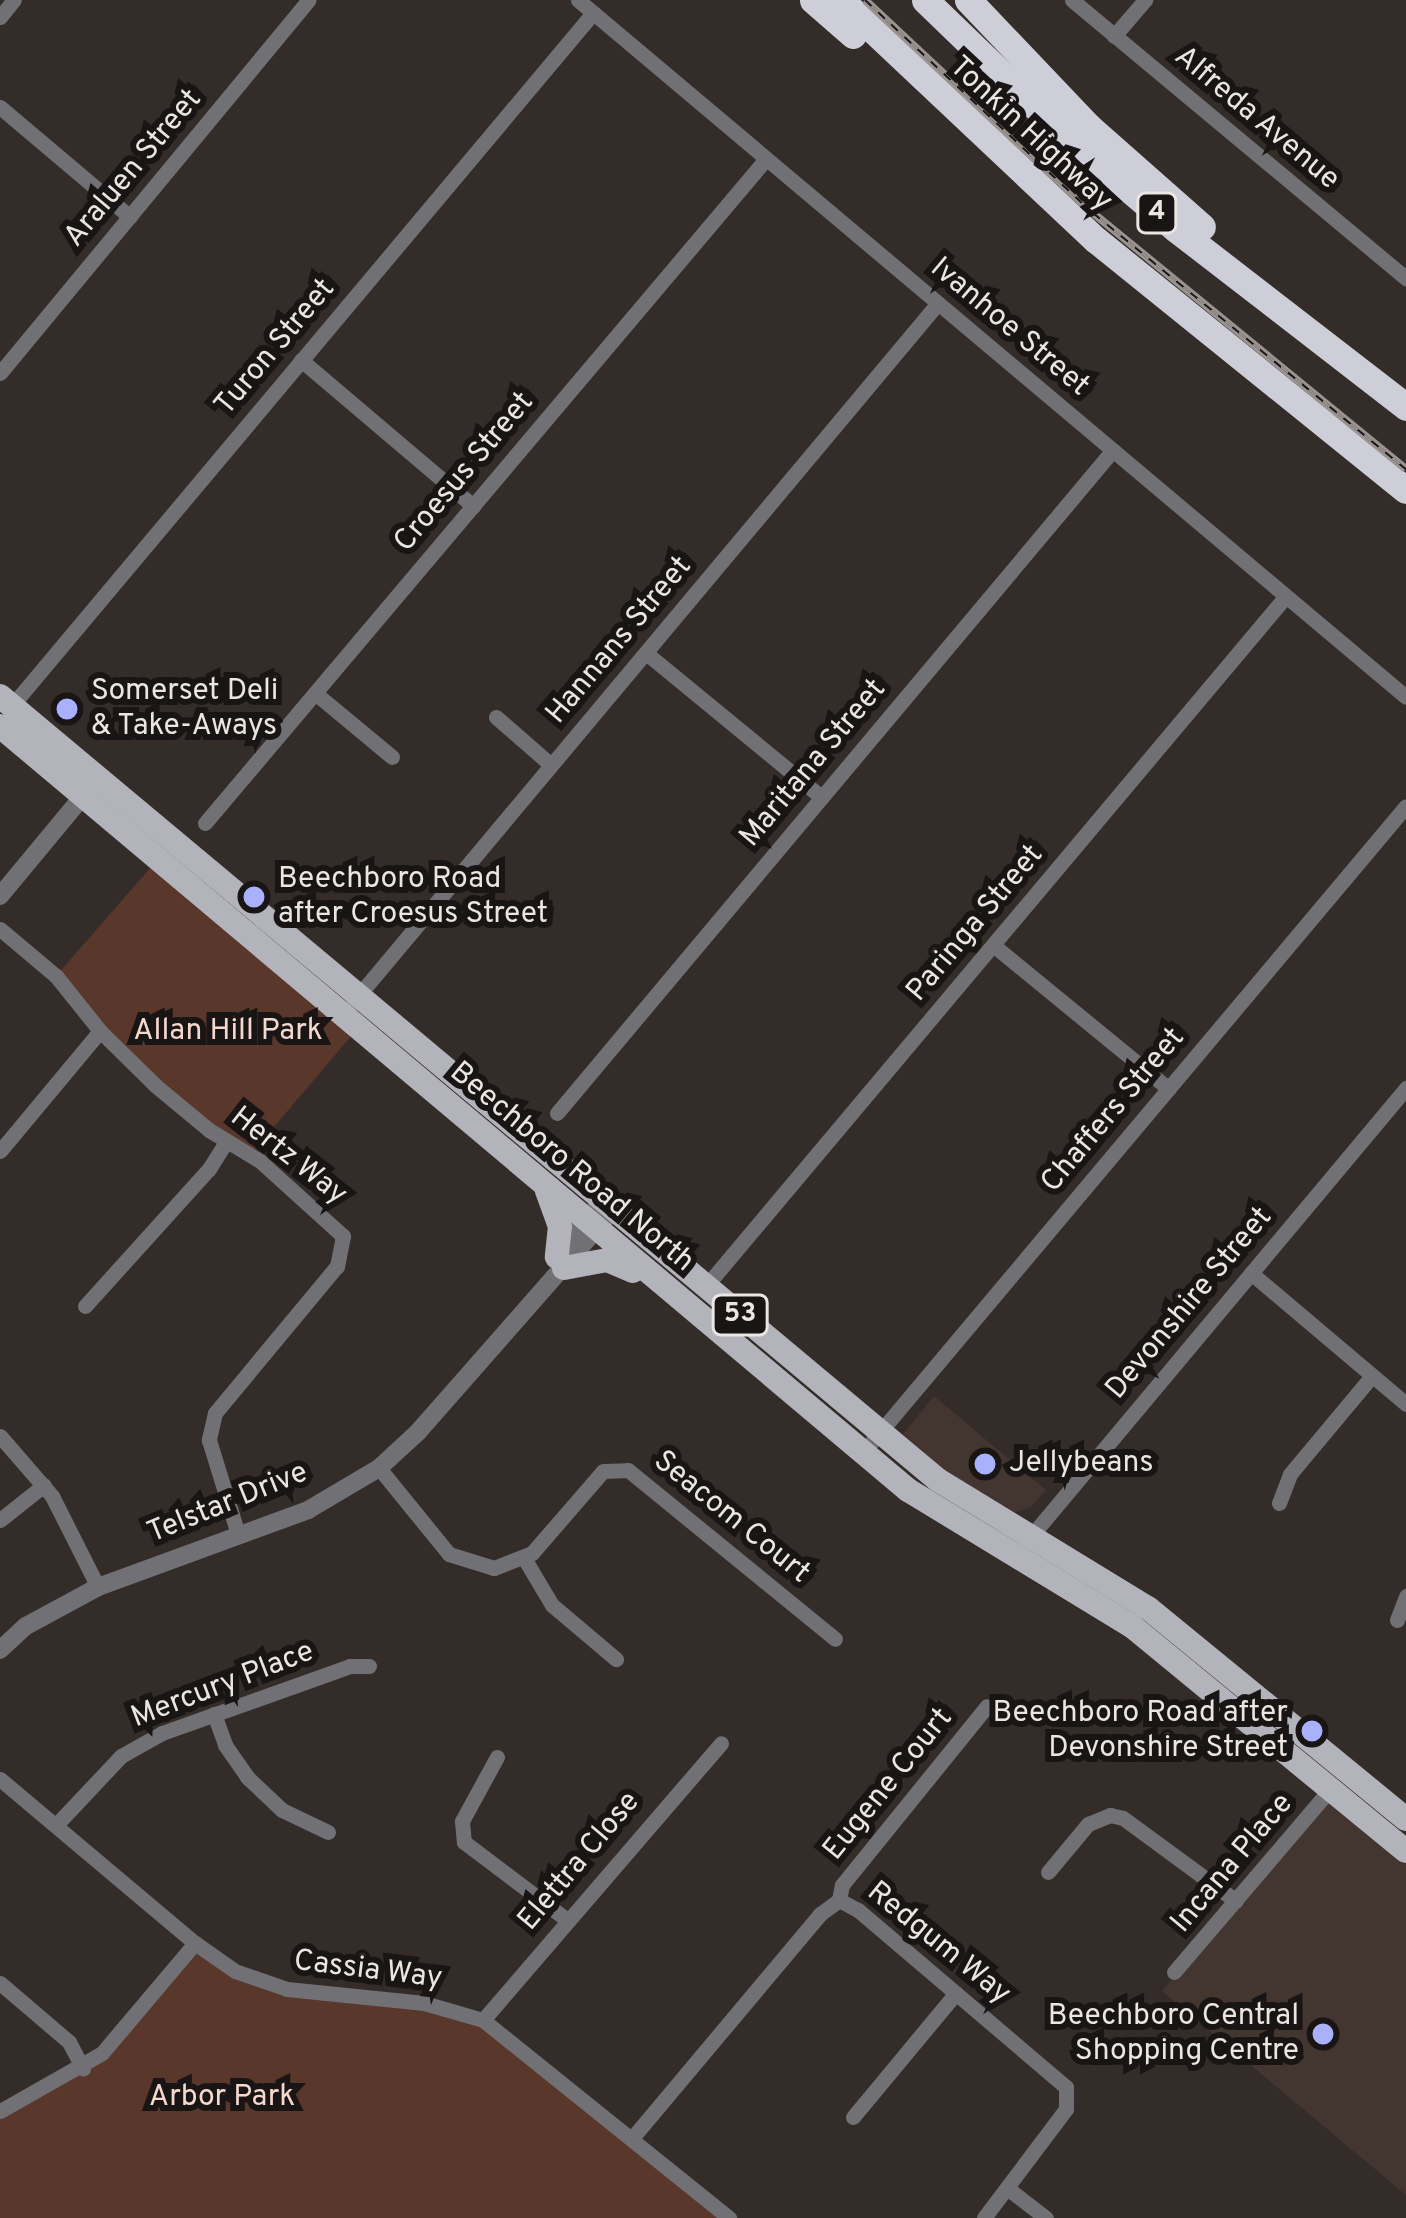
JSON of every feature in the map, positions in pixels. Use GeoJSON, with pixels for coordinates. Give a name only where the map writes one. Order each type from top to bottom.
{"type":"FeatureCollection","features":[{"type":"Feature","properties":{"kind":"highway"},"geometry":{"type":"LineString","coordinates":[[812,0],[1036,187]]}},
{"type":"Feature","properties":{"kind":"highway","name":"Tonkin Highway"},"geometry":{"type":"LineString","coordinates":[[841,0],[1036,187],[1217,343],[1406,490]]}},
{"type":"Feature","properties":{"kind":"highway","name":"Tonkin Highway"},"geometry":{"type":"LineString","coordinates":[[925,0],[1065,135],[1176,229],[1401,403]]}},
{"type":"Feature","properties":{"kind":"highway"},"geometry":{"type":"LineString","coordinates":[[968,0],[1088,126],[1401,403]]}},
{"type":"Feature","properties":{"kind":"main road","name":"Beechboro Road North"},"geometry":{"type":"LineString","coordinates":[[3,711],[600,1216],[667,1289],[872,1442]]}},
{"type":"Feature","properties":{"kind":"main road","name":"Beechboro Road North"},"geometry":{"type":"LineString","coordinates":[[351,1005],[545,1186],[706,1286],[872,1442],[936,1511],[1024,1545],[1148,1608],[1406,1819]]}},
{"type":"Feature","properties":{"kind":"main road"},"geometry":{"type":"LineString","coordinates":[[545,1186],[560,1226],[561,1263],[608,1260],[667,1289]]}},
{"type":"Feature","properties":{"kind":"main road","name":"Beechboro Road North"},"geometry":{"type":"LineString","coordinates":[[1024,1545],[1182,1663],[1406,1851]]}},
{"type":"Feature","properties":{"kind":"street"},"geometry":{"type":"LineString","coordinates":[[0,17],[14,0]]}},
{"type":"Feature","properties":{"kind":"street","name":"Araluen Street"},"geometry":{"type":"LineString","coordinates":[[0,373],[309,0]]}},
{"type":"Feature","properties":{"kind":"street","name":"Ivanhoe Street"},"geometry":{"type":"LineString","coordinates":[[578,0],[1406,697]]}},
{"type":"Feature","properties":{"kind":"street","name":"Alfreda Avenue"},"geometry":{"type":"LineString","coordinates":[[1072,0],[1406,278]]}},
{"type":"Feature","properties":{"kind":"street"},"geometry":{"type":"LineString","coordinates":[[1114,36],[1145,0]]}},
{"type":"Feature","properties":{"kind":"street","name":"Turon Street"},"geometry":{"type":"LineString","coordinates":[[3,711],[592,13]]}},
{"type":"Feature","properties":{"kind":"street"},"geometry":{"type":"LineString","coordinates":[[0,106],[130,218]]}},
{"type":"Feature","properties":{"kind":"street","name":"Croesus Street"},"geometry":{"type":"LineString","coordinates":[[205,823],[766,159]]}},
{"type":"Feature","properties":{"kind":"street","name":"Hannans Street"},"geometry":{"type":"LineString","coordinates":[[351,1005],[938,303]]}},
{"type":"Feature","properties":{"kind":"street"},"geometry":{"type":"LineString","coordinates":[[301,360],[473,506]]}},
{"type":"Feature","properties":{"kind":"street","name":"Maritana Street"},"geometry":{"type":"LineString","coordinates":[[557,1113],[1113,450]]}},
{"type":"Feature","properties":{"kind":"street","name":"Paringa Street"},"geometry":{"type":"LineString","coordinates":[[706,1286],[1286,596]]}},
{"type":"Feature","properties":{"kind":"street"},"geometry":{"type":"LineString","coordinates":[[646,653],[821,797]]}},
{"type":"Feature","properties":{"kind":"street"},"geometry":{"type":"LineString","coordinates":[[315,693],[392,757]]}},
{"type":"Feature","properties":{"kind":"street"},"geometry":{"type":"LineString","coordinates":[[496,718],[551,765]]}},
{"type":"Feature","properties":{"kind":"street"},"geometry":{"type":"LineString","coordinates":[[0,896],[91,786]]}},
{"type":"Feature","properties":{"kind":"street","name":"Chaffers Street"},"geometry":{"type":"LineString","coordinates":[[872,1442],[1406,806]]}},
{"type":"Feature","properties":{"kind":"street","name":"Hertz Way"},"geometry":{"type":"LineString","coordinates":[[0,929],[56,976],[100,1031],[156,1086],[299,1193],[336,1226],[345,1247],[337,1266],[215,1413],[209,1440],[238,1534]]}},
{"type":"Feature","properties":{"kind":"street"},"geometry":{"type":"LineString","coordinates":[[993,945],[1169,1089]]}},
{"type":"Feature","properties":{"kind":"street"},"geometry":{"type":"LineString","coordinates":[[0,1151],[100,1031]]}},
{"type":"Feature","properties":{"kind":"street","name":"Devonshire Street"},"geometry":{"type":"LineString","coordinates":[[1024,1545],[1406,1088]]}},
{"type":"Feature","properties":{"kind":"street"},"geometry":{"type":"LineString","coordinates":[[85,1306],[209,1169],[226,1142]]}},
{"type":"Feature","properties":{"kind":"street","name":"Telstar Drive"},"geometry":{"type":"LineString","coordinates":[[0,1650],[26,1626],[98,1587],[308,1510],[379,1468],[418,1432],[600,1216]]}},
{"type":"Feature","properties":{"kind":"street"},"geometry":{"type":"LineString","coordinates":[[1251,1273],[1406,1404]]}},
{"type":"Feature","properties":{"kind":"street"},"geometry":{"type":"LineString","coordinates":[[1279,1503],[1290,1474],[1372,1376]]}},
{"type":"Feature","properties":{"kind":"street"},"geometry":{"type":"LineString","coordinates":[[0,1436],[44,1485],[98,1587]]}},
{"type":"Feature","properties":{"kind":"street"},"geometry":{"type":"LineString","coordinates":[[379,1468],[449,1554],[494,1568],[524,1558],[552,1605],[616,1659]]}},
{"type":"Feature","properties":{"kind":"street","name":"Seacom Court"},"geometry":{"type":"LineString","coordinates":[[524,1558],[603,1471],[628,1469],[835,1639]]}},
{"type":"Feature","properties":{"kind":"street"},"geometry":{"type":"LineString","coordinates":[[0,1520],[44,1485]]}},
{"type":"Feature","properties":{"kind":"street"},"geometry":{"type":"LineString","coordinates":[[1397,1620],[1406,1596]]}},
{"type":"Feature","properties":{"kind":"street","name":"Mercury Place"},"geometry":{"type":"LineString","coordinates":[[56,1825],[121,1756],[162,1733],[350,1666],[369,1666]]}},
{"type":"Feature","properties":{"kind":"street","name":"Eugene Court"},"geometry":{"type":"LineString","coordinates":[[839,1900],[842,1885],[987,1706]]}},
{"type":"Feature","properties":{"kind":"street"},"geometry":{"type":"LineString","coordinates":[[214,1714],[225,1745],[247,1777],[293,1817],[328,1832]]}},
{"type":"Feature","properties":{"kind":"street","name":"Elettra Close"},"geometry":{"type":"LineString","coordinates":[[483,2020],[721,1742]]}},
{"type":"Feature","properties":{"kind":"street"},"geometry":{"type":"LineString","coordinates":[[1317,1745],[1331,1788],[1369,1787]]}},
{"type":"Feature","properties":{"kind":"street"},"geometry":{"type":"LineString","coordinates":[[497,1756],[462,1821],[464,1842],[567,1920]]}},
{"type":"Feature","properties":{"kind":"street","name":"Cassia Way"},"geometry":{"type":"LineString","coordinates":[[0,1779],[195,1943],[235,1971],[287,1990],[424,2003],[483,2020],[729,2218]]}},
{"type":"Feature","properties":{"kind":"street","name":"Incana Place"},"geometry":{"type":"LineString","coordinates":[[1174,1972],[1331,1788]]}},
{"type":"Feature","properties":{"kind":"street"},"geometry":{"type":"LineString","coordinates":[[1048,1872],[1088,1824],[1110,1815],[1123,1818],[1237,1900]]}},
{"type":"Feature","properties":{"kind":"street","name":"Redgum Way"},"geometry":{"type":"LineString","coordinates":[[633,2137],[820,1914],[839,1900],[858,1910],[1066,2087],[1066,2109],[984,2218]]}},
{"type":"Feature","properties":{"kind":"street"},"geometry":{"type":"LineString","coordinates":[[0,2111],[83,2068],[102,2053],[195,1943]]}},
{"type":"Feature","properties":{"kind":"street"},"geometry":{"type":"LineString","coordinates":[[0,1983],[69,2042],[83,2068]]}},
{"type":"Feature","properties":{"kind":"street"},"geometry":{"type":"LineString","coordinates":[[853,2116],[956,1993]]}},
{"type":"Feature","properties":{"kind":"street"},"geometry":{"type":"LineString","coordinates":[[1007,2188],[1046,2218]]}},
{"type":"Feature","properties":{"kind":"shaded area"},"geometry":{"type":"Polygon","coordinates":[[[934,1396],[1046,1490],[1030,1508],[1015,1512],[940,1468],[903,1434],[934,1396]]]}},
{"type":"Feature","properties":{"kind":"shaded area"},"geometry":{"type":"Polygon","coordinates":[[[1331,1788],[1406,1851],[1406,2195],[1162,1991],[1331,1788]]]}},
{"type":"Feature","properties":{"kind":"green space","name":"Allan Hill Park"},"geometry":{"type":"Polygon","coordinates":[[[158,859],[359,1027],[250,1155],[191,1116],[56,976],[158,859]]]}},
{"type":"Feature","properties":{"kind":"green space","name":"Arbor Park"},"geometry":{"type":"Polygon","coordinates":[[[195,1943],[250,1978],[467,2013],[729,2218],[0,2218],[0,2111],[83,2068],[195,1943]]]}},
{"type":"Feature","properties":{"kind":"railway"},"geometry":{"type":"LineString","coordinates":[[865,0],[1093,213],[1406,469]]}},
{"type":"Feature","properties":{"kind":"place","name":"Somerset Deli & Take-Aways"},"geometry":{"type":"Point","coordinates":[67,709]}},
{"type":"Feature","properties":{"kind":"place","name":"Beechboro Road after Croesus Street"},"geometry":{"type":"Point","coordinates":[254,897]}},
{"type":"Feature","properties":{"kind":"place","name":"Jellybeans"},"geometry":{"type":"Point","coordinates":[985,1464]}},
{"type":"Feature","properties":{"kind":"place","name":"Beechboro Road after Devonshire Street"},"geometry":{"type":"Point","coordinates":[1312,1731]}},
{"type":"Feature","properties":{"kind":"place","name":"Beechboro Central Shopping Centre"},"geometry":{"type":"Point","coordinates":[1323,2034]}}]}
